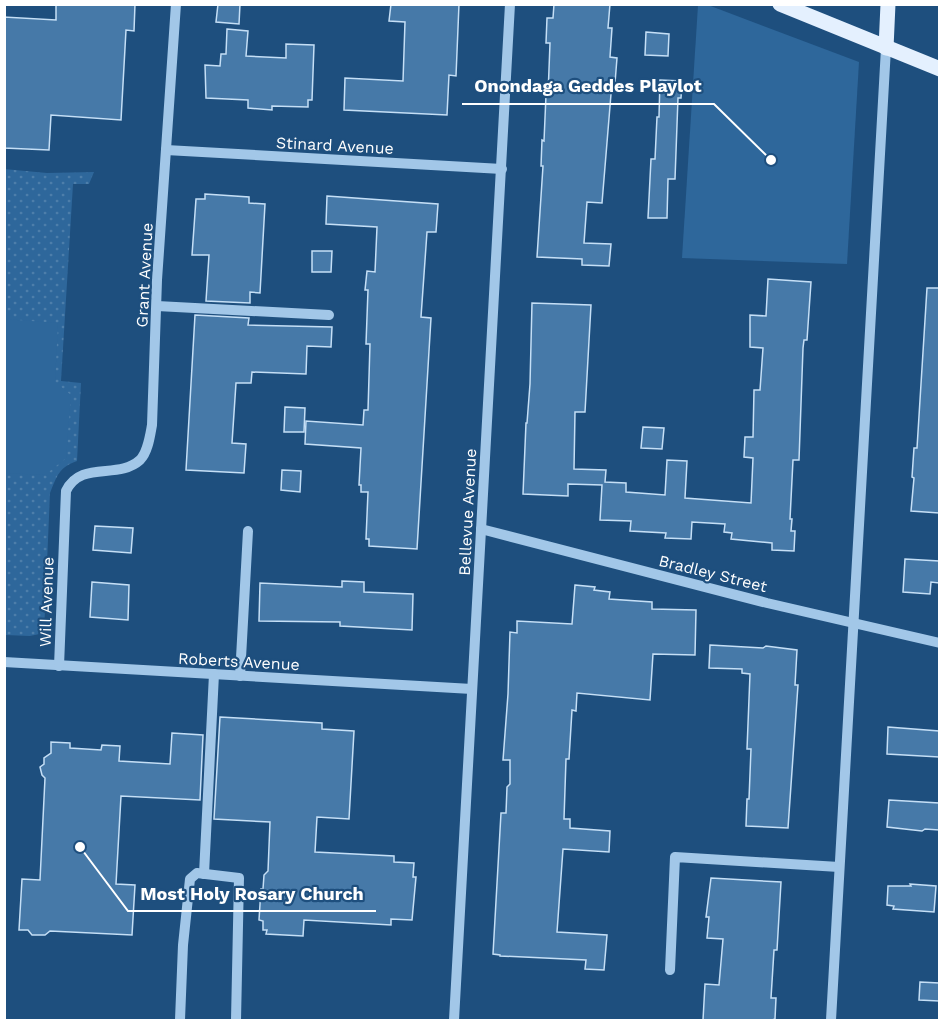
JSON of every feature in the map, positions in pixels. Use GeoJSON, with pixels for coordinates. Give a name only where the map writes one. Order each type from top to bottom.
{"type":"FeatureCollection","features":[{"type":"Feature","properties":{"kind":"main road"},"geometry":{"type":"LineString","coordinates":[[780,4],[939,69]]}},
{"type":"Feature","properties":{"kind":"main road"},"geometry":{"type":"LineString","coordinates":[[886,48],[888,4]]}},
{"type":"Feature","properties":{"kind":"street","name":"Grant Avenue"},"geometry":{"type":"LineString","coordinates":[[66,491],[71,480],[88,473],[127,468],[141,459],[148,444],[152,425],[176,4]]}},
{"type":"Feature","properties":{"kind":"street","name":"Bellevue Avenue"},"geometry":{"type":"LineString","coordinates":[[454,1020],[510,4]]}},
{"type":"Feature","properties":{"kind":"street"},"geometry":{"type":"LineString","coordinates":[[831,1020],[886,48]]}},
{"type":"Feature","properties":{"kind":"street","name":"Stinard Avenue"},"geometry":{"type":"LineString","coordinates":[[166,150],[502,169]]}},
{"type":"Feature","properties":{"kind":"street"},"geometry":{"type":"LineString","coordinates":[[157,306],[329,315]]}},
{"type":"Feature","properties":{"kind":"street","name":"Will Avenue"},"geometry":{"type":"LineString","coordinates":[[59,666],[66,491]]}},
{"type":"Feature","properties":{"kind":"street","name":"Bradley Street"},"geometry":{"type":"LineString","coordinates":[[481,529],[767,603],[939,643]]}},
{"type":"Feature","properties":{"kind":"street"},"geometry":{"type":"LineString","coordinates":[[240,676],[248,531]]}},
{"type":"Feature","properties":{"kind":"street","name":"Roberts Avenue"},"geometry":{"type":"LineString","coordinates":[[4,662],[472,689]]}},
{"type":"Feature","properties":{"kind":"street"},"geometry":{"type":"LineString","coordinates":[[204,874],[214,674]]}},
{"type":"Feature","properties":{"kind":"street"},"geometry":{"type":"LineString","coordinates":[[670,970],[675,856],[839,867]]}},
{"type":"Feature","properties":{"kind":"street"},"geometry":{"type":"LineString","coordinates":[[180,1020],[183,945],[190,879],[196,873],[239,878],[236,1020]]}},
{"type":"Feature","properties":{"kind":"shaded area"},"geometry":{"type":"Polygon","coordinates":[[[698,5],[708,5],[859,62],[847,264],[682,258],[698,5]]]}},
{"type":"Feature","properties":{"kind":"shaded area"},"geometry":{"type":"Polygon","coordinates":[[[4,169],[47,173],[94,172],[89,184],[73,184],[61,381],[81,383],[77,461],[62,469],[50,493],[44,633],[30,636],[5,635],[4,169]]]}},
{"type":"Feature","properties":{"kind":"shaded area"},"geometry":{"type":"Polygon","coordinates":[[[4,319],[58,323],[55,382],[71,395],[66,458],[45,475],[5,473],[4,319]]]}},
{"type":"Feature","properties":{"kind":"building"},"geometry":{"type":"Polygon","coordinates":[[[56,4],[135,4],[134,31],[126,30],[121,120],[51,115],[49,150],[4,148],[4,17],[56,20],[56,4]]]}},
{"type":"Feature","properties":{"kind":"building"},"geometry":{"type":"Polygon","coordinates":[[[218,4],[240,4],[239,24],[216,22],[218,4]]]}},
{"type":"Feature","properties":{"kind":"building"},"geometry":{"type":"Polygon","coordinates":[[[391,4],[459,4],[456,76],[449,75],[447,115],[344,110],[345,78],[403,81],[405,22],[389,21],[391,4]]]}},
{"type":"Feature","properties":{"kind":"building"},"geometry":{"type":"Polygon","coordinates":[[[554,4],[610,4],[608,28],[612,28],[610,57],[617,58],[615,83],[612,82],[602,203],[587,202],[584,243],[611,244],[609,266],[582,265],[582,259],[537,257],[543,166],[541,166],[542,140],[544,141],[546,95],[548,95],[550,43],[546,43],[547,18],[553,18],[554,4]]]}},
{"type":"Feature","properties":{"kind":"building"},"geometry":{"type":"Polygon","coordinates":[[[227,29],[248,31],[246,56],[286,58],[286,44],[314,45],[312,100],[308,100],[308,107],[272,106],[272,110],[248,108],[248,100],[206,98],[205,65],[220,66],[221,54],[226,54],[227,29]]]}},
{"type":"Feature","properties":{"kind":"building"},"geometry":{"type":"Polygon","coordinates":[[[646,32],[669,34],[668,56],[645,55],[646,32]]]}},
{"type":"Feature","properties":{"kind":"building"},"geometry":{"type":"Polygon","coordinates":[[[660,80],[682,81],[681,98],[678,98],[675,179],[668,179],[667,218],[648,218],[651,159],[655,159],[657,117],[659,117],[660,80]]]}},
{"type":"Feature","properties":{"kind":"building"},"geometry":{"type":"Polygon","coordinates":[[[205,194],[249,197],[249,203],[265,204],[260,293],[250,292],[250,303],[206,301],[209,255],[192,255],[196,199],[205,199],[205,194]]]}},
{"type":"Feature","properties":{"kind":"building"},"geometry":{"type":"Polygon","coordinates":[[[327,196],[438,204],[436,232],[427,232],[421,317],[431,318],[417,549],[369,546],[369,539],[366,539],[368,492],[361,492],[361,485],[359,485],[361,448],[305,444],[306,421],[363,425],[364,410],[368,410],[370,344],[366,344],[368,290],[365,290],[367,271],[375,272],[377,227],[326,224],[327,196]]]}},
{"type":"Feature","properties":{"kind":"building"},"geometry":{"type":"Polygon","coordinates":[[[312,251],[332,251],[331,272],[312,272],[312,251]]]}},
{"type":"Feature","properties":{"kind":"building"},"geometry":{"type":"Polygon","coordinates":[[[768,279],[811,282],[807,340],[804,340],[803,348],[799,460],[793,460],[790,519],[792,519],[791,531],[795,531],[794,551],[772,550],[772,543],[731,539],[732,533],[724,532],[725,524],[692,522],[691,539],[665,538],[666,533],[630,531],[631,521],[600,520],[602,485],[568,484],[568,496],[523,494],[530,384],[532,303],[591,305],[585,412],[575,412],[574,469],[606,470],[605,482],[626,483],[626,492],[665,495],[667,460],[687,461],[685,498],[751,503],[753,458],[744,457],[745,437],[753,437],[754,390],[760,390],[763,348],[750,347],[750,315],[766,316],[768,279]]]}},
{"type":"Feature","properties":{"kind":"building"},"geometry":{"type":"Polygon","coordinates":[[[927,288],[939,288],[939,513],[911,511],[927,288]]]}},
{"type":"Feature","properties":{"kind":"building"},"geometry":{"type":"Polygon","coordinates":[[[195,315],[249,318],[248,325],[332,327],[331,347],[307,346],[306,374],[252,372],[251,383],[236,383],[232,443],[246,444],[244,473],[186,470],[195,315]]]}},
{"type":"Feature","properties":{"kind":"building"},"geometry":{"type":"Polygon","coordinates":[[[285,407],[305,408],[304,432],[284,432],[285,407]]]}},
{"type":"Feature","properties":{"kind":"building"},"geometry":{"type":"Polygon","coordinates":[[[643,427],[664,428],[662,449],[641,448],[643,427]]]}},
{"type":"Feature","properties":{"kind":"building"},"geometry":{"type":"Polygon","coordinates":[[[282,470],[301,471],[300,492],[281,490],[282,470]]]}},
{"type":"Feature","properties":{"kind":"building"},"geometry":{"type":"Polygon","coordinates":[[[95,526],[133,528],[131,553],[93,550],[95,526]]]}},
{"type":"Feature","properties":{"kind":"building"},"geometry":{"type":"Polygon","coordinates":[[[905,559],[939,561],[939,583],[931,582],[930,594],[903,592],[905,559]]]}},
{"type":"Feature","properties":{"kind":"building"},"geometry":{"type":"Polygon","coordinates":[[[342,581],[364,582],[364,592],[413,594],[412,630],[340,626],[340,622],[259,621],[260,583],[342,587],[342,581]]]}},
{"type":"Feature","properties":{"kind":"building"},"geometry":{"type":"Polygon","coordinates":[[[92,582],[129,585],[128,620],[90,617],[92,582]]]}},
{"type":"Feature","properties":{"kind":"building"},"geometry":{"type":"Polygon","coordinates":[[[575,585],[595,587],[594,590],[610,592],[609,599],[652,602],[652,609],[696,610],[695,655],[653,654],[650,700],[577,693],[576,711],[572,710],[569,759],[566,759],[564,819],[570,819],[570,828],[610,831],[609,852],[563,849],[557,932],[607,935],[604,970],[585,969],[586,960],[493,954],[501,813],[506,813],[507,787],[510,784],[510,760],[503,760],[510,632],[517,633],[517,621],[572,624],[575,585]]]}},
{"type":"Feature","properties":{"kind":"building"},"geometry":{"type":"Polygon","coordinates":[[[710,645],[763,648],[766,646],[797,650],[795,685],[798,685],[788,828],[746,826],[751,749],[747,749],[750,674],[742,673],[742,669],[709,668],[710,645]]]}},
{"type":"Feature","properties":{"kind":"building"},"geometry":{"type":"Polygon","coordinates":[[[220,717],[322,723],[322,729],[354,731],[349,819],[317,817],[315,852],[394,856],[394,862],[414,863],[413,877],[416,877],[412,920],[391,919],[391,925],[304,920],[303,936],[266,934],[267,930],[263,930],[263,921],[259,920],[261,889],[263,889],[264,875],[268,871],[270,822],[214,819],[220,717]]]}},
{"type":"Feature","properties":{"kind":"building"},"geometry":{"type":"Polygon","coordinates":[[[888,727],[939,731],[939,757],[887,754],[888,727]]]}},
{"type":"Feature","properties":{"kind":"building"},"geometry":{"type":"Polygon","coordinates":[[[172,733],[203,735],[200,800],[121,796],[116,884],[135,885],[132,935],[50,931],[45,935],[32,935],[28,930],[19,930],[22,879],[40,880],[45,778],[40,767],[44,764],[44,758],[51,753],[51,742],[70,743],[70,748],[101,750],[102,745],[120,746],[119,761],[170,764],[172,733]]]}},
{"type":"Feature","properties":{"kind":"building"},"geometry":{"type":"Polygon","coordinates":[[[889,800],[939,803],[939,830],[925,829],[922,831],[887,827],[889,800]]]}},
{"type":"Feature","properties":{"kind":"building"},"geometry":{"type":"Polygon","coordinates":[[[711,878],[781,882],[777,950],[774,950],[771,998],[776,998],[775,1019],[703,1020],[705,984],[719,985],[723,939],[707,938],[709,917],[706,917],[711,878]]]}},
{"type":"Feature","properties":{"kind":"building"},"geometry":{"type":"Polygon","coordinates":[[[910,884],[936,886],[934,912],[893,909],[894,906],[887,905],[888,886],[911,886],[910,884]]]}},
{"type":"Feature","properties":{"kind":"building"},"geometry":{"type":"Polygon","coordinates":[[[920,982],[939,983],[939,1001],[919,1000],[920,982]]]}},
{"type":"Feature","properties":{"kind":"place","name":"Onondaga Geddes Playlot"},"geometry":{"type":"Point","coordinates":[771,160]}},
{"type":"Feature","properties":{"kind":"place","name":"Most Holy Rosary Church"},"geometry":{"type":"Point","coordinates":[80,847]}}]}
